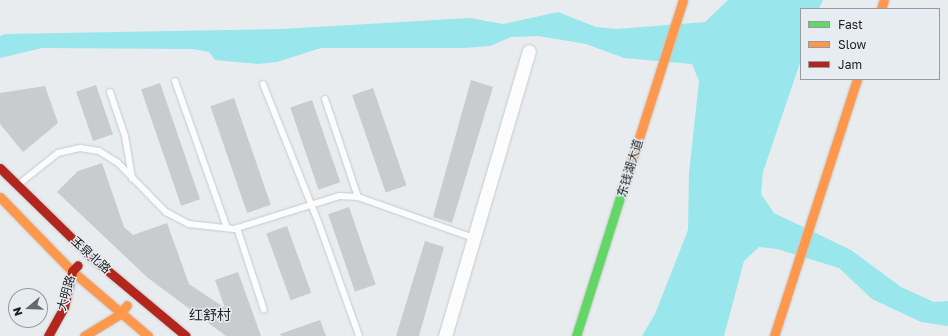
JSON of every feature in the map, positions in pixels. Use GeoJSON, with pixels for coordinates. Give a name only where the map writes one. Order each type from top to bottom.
{"type":"FeatureCollection","features":[{"type":"Feature","properties":{"kind":"main road","name":"东钱湖大道"},"geometry":{"type":"LineString","coordinates":[[576,336],[683,0]]}},
{"type":"Feature","properties":{"kind":"main road"},"geometry":{"type":"LineString","coordinates":[[774,336],[857,80]]}},
{"type":"Feature","properties":{"kind":"main road","name":"玉泉北路"},"geometry":{"type":"LineString","coordinates":[[0,168],[89,255],[186,336]]}},
{"type":"Feature","properties":{"kind":"main road","name":"玉泉北路"},"geometry":{"type":"LineString","coordinates":[[0,197],[72,271],[120,314],[148,336]]}},
{"type":"Feature","properties":{"kind":"main road","name":"大明路"},"geometry":{"type":"LineString","coordinates":[[48,336],[64,307],[72,271],[89,255]]}},
{"type":"Feature","properties":{"kind":"main road"},"geometry":{"type":"LineString","coordinates":[[84,336],[120,314],[136,294]]}},
{"type":"Feature","properties":{"kind":"street"},"geometry":{"type":"LineString","coordinates":[[445,336],[529,51]]}},
{"type":"Feature","properties":{"kind":"lane"},"geometry":{"type":"LineString","coordinates":[[175,80],[227,228]]}},
{"type":"Feature","properties":{"kind":"lane"},"geometry":{"type":"LineString","coordinates":[[262,84],[309,206],[319,224],[359,336]]}},
{"type":"Feature","properties":{"kind":"lane"},"geometry":{"type":"LineString","coordinates":[[110,92],[125,136],[132,178]]}},
{"type":"Feature","properties":{"kind":"lane"},"geometry":{"type":"LineString","coordinates":[[325,99],[358,196]]}},
{"type":"Feature","properties":{"kind":"lane"},"geometry":{"type":"LineString","coordinates":[[17,185],[58,153],[80,148],[99,151],[132,178],[166,212],[189,224],[237,228],[338,196],[358,196],[474,238]]}},
{"type":"Feature","properties":{"kind":"lane"},"geometry":{"type":"LineString","coordinates":[[237,228],[264,310]]}},
{"type":"Feature","properties":{"kind":"water"},"geometry":{"type":"Polygon","coordinates":[[[728,0],[823,0],[819,8],[800,8],[800,63],[763,172],[761,194],[774,213],[851,250],[901,287],[934,302],[948,301],[948,326],[921,322],[872,299],[839,268],[777,249],[759,247],[744,261],[724,336],[642,336],[655,314],[688,230],[689,173],[699,81],[692,64],[624,58],[586,44],[538,36],[511,37],[490,46],[464,48],[321,48],[277,62],[258,64],[215,60],[209,52],[192,49],[42,48],[0,58],[0,36],[5,34],[281,29],[470,18],[503,24],[558,12],[596,27],[617,29],[705,22],[728,0]]]}},
{"type":"Feature","properties":{"kind":"building"},"geometry":{"type":"Polygon","coordinates":[[[471,80],[493,87],[452,223],[433,217],[471,80]]]}},
{"type":"Feature","properties":{"kind":"building"},"geometry":{"type":"Polygon","coordinates":[[[160,83],[200,199],[181,206],[141,90],[160,83]]]}},
{"type":"Feature","properties":{"kind":"building"},"geometry":{"type":"Polygon","coordinates":[[[96,85],[113,134],[93,141],[76,92],[96,85]]]}},
{"type":"Feature","properties":{"kind":"building"},"geometry":{"type":"Polygon","coordinates":[[[45,86],[58,123],[23,152],[0,124],[0,93],[45,86]]]}},
{"type":"Feature","properties":{"kind":"building"},"geometry":{"type":"Polygon","coordinates":[[[373,88],[407,185],[386,193],[352,95],[373,88]]]}},
{"type":"Feature","properties":{"kind":"building"},"geometry":{"type":"Polygon","coordinates":[[[234,98],[271,205],[247,213],[210,106],[234,98]]]}},
{"type":"Feature","properties":{"kind":"building"},"geometry":{"type":"Polygon","coordinates":[[[312,100],[340,182],[319,190],[290,107],[312,100]]]}},
{"type":"Feature","properties":{"kind":"building"},"geometry":{"type":"Polygon","coordinates":[[[102,163],[124,227],[133,235],[167,223],[189,284],[225,308],[215,280],[238,272],[261,336],[226,336],[148,278],[57,192],[78,171],[102,163]]]}},
{"type":"Feature","properties":{"kind":"building"},"geometry":{"type":"Polygon","coordinates":[[[349,207],[376,285],[355,292],[328,214],[349,207]]]}},
{"type":"Feature","properties":{"kind":"building"},"geometry":{"type":"Polygon","coordinates":[[[287,226],[311,293],[291,300],[266,234],[287,226]]]}},
{"type":"Feature","properties":{"kind":"building"},"geometry":{"type":"Polygon","coordinates":[[[425,241],[444,247],[419,336],[396,336],[425,241]]]}},
{"type":"Feature","properties":{"kind":"building"},"geometry":{"type":"Polygon","coordinates":[[[320,320],[326,336],[281,336],[280,334],[320,320]]]}},
{"type":"Feature","properties":{"kind":"traffic: fast"},"geometry":{"type":"LineString","coordinates":[[576,336],[629,169]]}},
{"type":"Feature","properties":{"kind":"traffic: slow"},"geometry":{"type":"LineString","coordinates":[[629,169],[683,0]]}},
{"type":"Feature","properties":{"kind":"traffic: slow"},"geometry":{"type":"LineString","coordinates":[[881,8],[884,0]]}},
{"type":"Feature","properties":{"kind":"traffic: slow"},"geometry":{"type":"LineString","coordinates":[[774,336],[857,80]]}},
{"type":"Feature","properties":{"kind":"traffic: slow"},"geometry":{"type":"LineString","coordinates":[[0,197],[72,271],[148,336]]}},
{"type":"Feature","properties":{"kind":"traffic: slow"},"geometry":{"type":"LineString","coordinates":[[84,336],[120,314],[127,305]]}},
{"type":"Feature","properties":{"kind":"traffic: jam"},"geometry":{"type":"LineString","coordinates":[[0,168],[89,255],[186,336]]}},
{"type":"Feature","properties":{"kind":"traffic: jam"},"geometry":{"type":"LineString","coordinates":[[48,336],[64,307],[72,271],[78,265]]}},
{"type":"Feature","properties":{"kind":"district","name":"红舒村"},"geometry":{"type":"Point","coordinates":[210,315]}}]}
